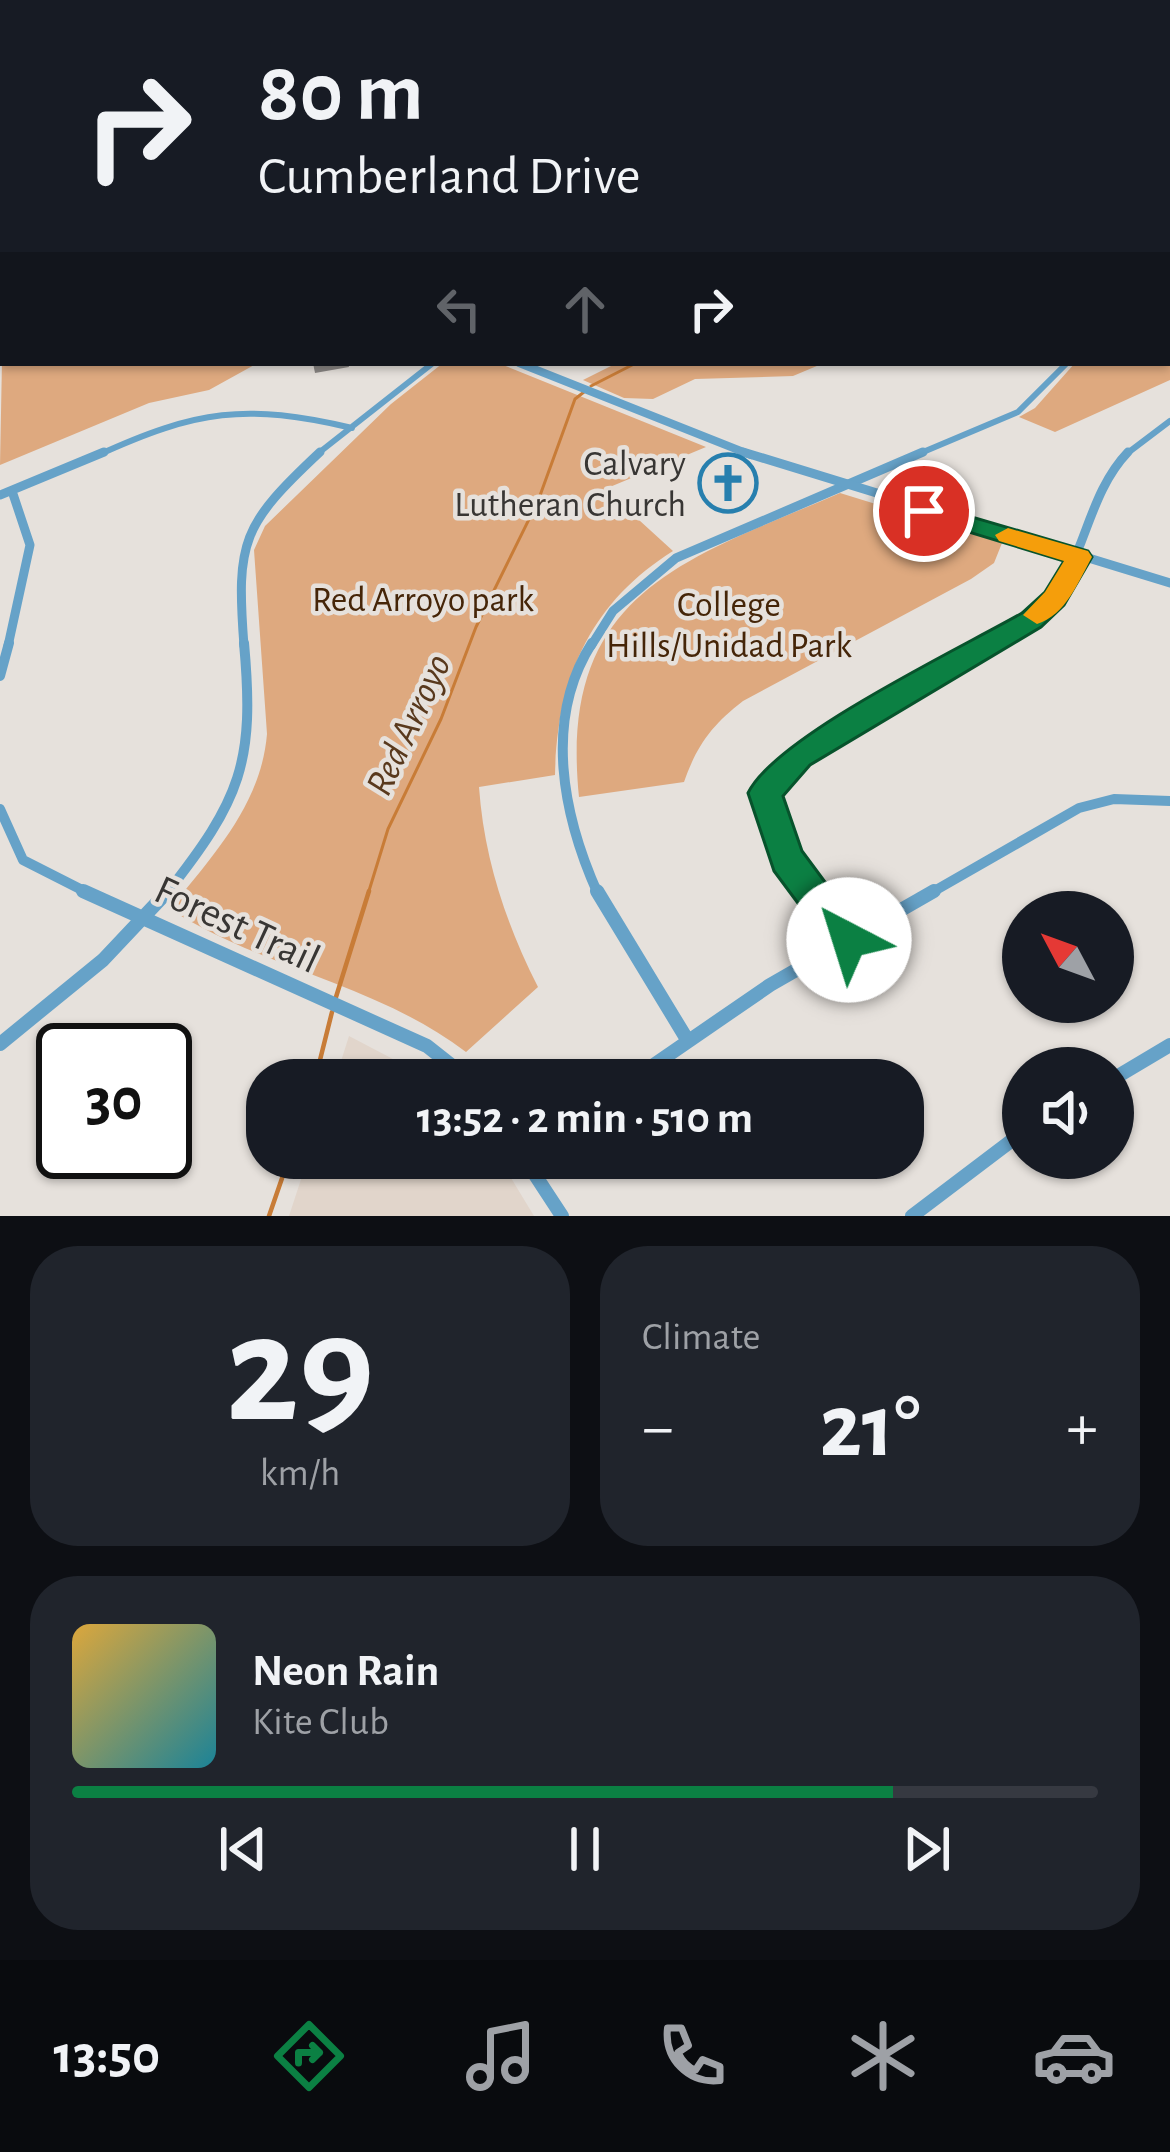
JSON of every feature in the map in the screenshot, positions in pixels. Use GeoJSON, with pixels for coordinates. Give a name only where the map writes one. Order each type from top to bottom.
{"type":"FeatureCollection","features":[{"type":"Feature","properties":{"kind":"street"},"geometry":{"type":"LineString","coordinates":[[0,1044],[146,918],[204,841],[238,780],[250,732],[239,574],[252,522],[284,487],[429,366]]}},
{"type":"Feature","properties":{"kind":"street"},"geometry":{"type":"LineString","coordinates":[[526,366],[840,486],[1170,584]]}},
{"type":"Feature","properties":{"kind":"street"},"geometry":{"type":"LineString","coordinates":[[688,1041],[606,912],[575,843],[563,781],[565,714],[584,656],[613,611],[650,575],[703,545],[1018,412],[1064,366]]}},
{"type":"Feature","properties":{"kind":"street"},"geometry":{"type":"LineString","coordinates":[[0,495],[165,423],[195,415],[256,409],[306,414],[352,428]]}},
{"type":"Feature","properties":{"kind":"street"},"geometry":{"type":"LineString","coordinates":[[849,940],[787,860],[765,793],[799,756],[1032,620],[1055,598],[1079,557],[1106,480],[1123,457],[1170,421]]}},
{"type":"Feature","properties":{"kind":"street"},"geometry":{"type":"LineString","coordinates":[[0,676],[28,571],[30,545],[12,491]]}},
{"type":"Feature","properties":{"kind":"street"},"geometry":{"type":"LineString","coordinates":[[662,1059],[849,940],[1079,808],[1114,799],[1170,801]]}},
{"type":"Feature","properties":{"kind":"street","name":"Forest Trail"},"geometry":{"type":"LineString","coordinates":[[0,809],[23,860],[427,1046],[443,1059]]}},
{"type":"Feature","properties":{"kind":"street"},"geometry":{"type":"LineString","coordinates":[[1134,1066],[1170,1045]]}},
{"type":"Feature","properties":{"kind":"street"},"geometry":{"type":"LineString","coordinates":[[912,1216],[1002,1148]]}},
{"type":"Feature","properties":{"kind":"street"},"geometry":{"type":"LineString","coordinates":[[538,1179],[562,1216]]}},
{"type":"Feature","properties":{"kind":"shaded area"},"geometry":{"type":"Polygon","coordinates":[[[349,1036],[393,1059],[342,1059],[349,1036]]]}},
{"type":"Feature","properties":{"kind":"shaded area"},"geometry":{"type":"Polygon","coordinates":[[[301,1179],[512,1179],[534,1216],[289,1216],[301,1179]]]}},
{"type":"Feature","properties":{"kind":"green space"},"geometry":{"type":"Polygon","coordinates":[[[2,366],[253,366],[209,390],[149,403],[0,465],[2,366]]]}},
{"type":"Feature","properties":{"kind":"green space","name":"Red Arroyo park"},"geometry":{"type":"Polygon","coordinates":[[[439,366],[505,366],[706,447],[605,489],[673,551],[620,594],[584,646],[563,707],[555,775],[479,787],[498,890],[538,987],[466,1052],[395,1009],[243,947],[170,909],[232,828],[263,760],[267,734],[254,550],[265,526],[391,404],[439,366]]]}},
{"type":"Feature","properties":{"kind":"green space"},"geometry":{"type":"Polygon","coordinates":[[[611,366],[817,366],[793,376],[695,379],[653,399],[624,398],[583,380],[611,366]]]}},
{"type":"Feature","properties":{"kind":"green space"},"geometry":{"type":"Polygon","coordinates":[[[1072,366],[1170,366],[1170,380],[1055,432],[1019,417],[1035,408],[1072,366]]]}},
{"type":"Feature","properties":{"kind":"green space","name":"College Hills/Unidad Park"},"geometry":{"type":"Polygon","coordinates":[[[840,493],[1002,543],[994,563],[971,579],[743,701],[707,737],[684,782],[579,797],[578,728],[589,673],[611,629],[642,594],[682,565],[840,493]]]}},
{"type":"Feature","properties":{"kind":"waterway","name":"Red Arroyo"},"geometry":{"type":"LineString","coordinates":[[591,386],[630,366]]}},
{"type":"Feature","properties":{"kind":"waterway","name":"Red Arroyo"},"geometry":{"type":"LineString","coordinates":[[368,894],[388,829],[441,719],[476,627],[538,501],[575,399],[584,392]]}},
{"type":"Feature","properties":{"kind":"waterway","name":"Red Arroyo"},"geometry":{"type":"LineString","coordinates":[[336,997],[369,891]]}},
{"type":"Feature","properties":{"kind":"waterway","name":"Red Arroyo"},"geometry":{"type":"LineString","coordinates":[[320,1059],[332,1012]]}},
{"type":"Feature","properties":{"kind":"waterway","name":"Red Arroyo"},"geometry":{"type":"LineString","coordinates":[[269,1216],[282,1179]]}},
{"type":"Feature","properties":{"kind":"slow traffic"},"geometry":{"type":"LineString","coordinates":[[1008,535],[1079,557],[1055,598],[1037,615]]}},
{"type":"Feature","properties":{"kind":"place","name":"Calvary Lutheran Church"},"geometry":{"type":"Point","coordinates":[728,483]}},
{"type":"Feature","properties":{"kind":"route"},"geometry":{"type":"LineString","coordinates":[[849,940],[787,860],[765,793],[799,756],[1032,620],[1055,598],[1079,557],[924,511]]}}]}
